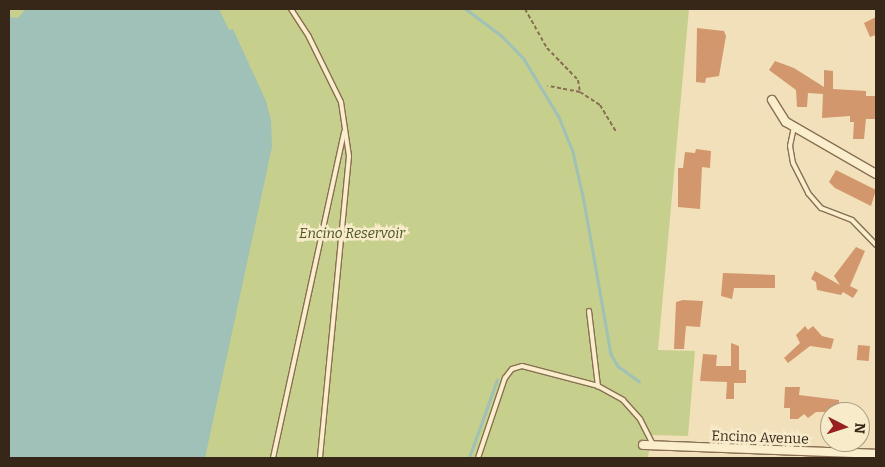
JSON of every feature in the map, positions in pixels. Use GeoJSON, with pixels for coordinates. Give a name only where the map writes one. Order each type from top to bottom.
{"type":"FeatureCollection","features":[{"type":"Feature","properties":{"kind":"street"},"geometry":{"type":"LineString","coordinates":[[772,100],[786,122],[876,174]]}},
{"type":"Feature","properties":{"kind":"street","name":"Encino Avenue"},"geometry":{"type":"LineString","coordinates":[[643,445],[829,455],[876,454]]}},
{"type":"Feature","properties":{"kind":"street"},"geometry":{"type":"LineString","coordinates":[[724,449],[724,458]]}},
{"type":"Feature","properties":{"kind":"lane"},"geometry":{"type":"LineString","coordinates":[[291,9],[341,102],[350,156],[320,458]]}},
{"type":"Feature","properties":{"kind":"lane"},"geometry":{"type":"LineString","coordinates":[[794,127],[790,146],[793,163],[808,193],[821,208],[852,220],[876,246]]}},
{"type":"Feature","properties":{"kind":"lane"},"geometry":{"type":"LineString","coordinates":[[273,458],[346,128]]}},
{"type":"Feature","properties":{"kind":"lane"},"geometry":{"type":"LineString","coordinates":[[589,311],[598,386]]}},
{"type":"Feature","properties":{"kind":"lane"},"geometry":{"type":"LineString","coordinates":[[478,458],[506,378],[512,369],[522,366],[598,386],[634,411],[653,445]]}},
{"type":"Feature","properties":{"kind":"path"},"geometry":{"type":"LineString","coordinates":[[525,9],[553,57],[578,80],[580,92]]}},
{"type":"Feature","properties":{"kind":"path"},"geometry":{"type":"LineString","coordinates":[[548,86],[580,92],[605,111],[616,132]]}},
{"type":"Feature","properties":{"kind":"green space","name":"Encino Reservoir"},"geometry":{"type":"Polygon","coordinates":[[[9,9],[689,9],[658,350],[695,351],[688,436],[651,435],[648,458],[9,458],[9,9]]]}},
{"type":"Feature","properties":{"kind":"water"},"geometry":{"type":"Polygon","coordinates":[[[26,9],[219,9],[229,30],[233,29],[266,101],[271,120],[272,147],[205,458],[9,458],[9,17],[18,18],[26,9]]]}},
{"type":"Feature","properties":{"kind":"building"},"geometry":{"type":"Polygon","coordinates":[[[876,17],[876,35],[870,37],[864,23],[876,17]]]}},
{"type":"Feature","properties":{"kind":"building"},"geometry":{"type":"Polygon","coordinates":[[[697,28],[724,31],[726,36],[719,76],[706,78],[705,83],[696,82],[697,28]]]}},
{"type":"Feature","properties":{"kind":"building"},"geometry":{"type":"Polygon","coordinates":[[[775,61],[794,68],[824,87],[824,70],[833,71],[833,89],[866,91],[866,96],[876,96],[876,119],[866,119],[864,139],[853,139],[854,122],[850,122],[850,116],[822,118],[823,94],[808,93],[807,107],[797,107],[796,90],[769,70],[775,61]]]}},
{"type":"Feature","properties":{"kind":"building"},"geometry":{"type":"Polygon","coordinates":[[[696,149],[711,151],[710,168],[702,167],[700,209],[678,207],[678,168],[683,168],[685,152],[695,153],[696,149]]]}},
{"type":"Feature","properties":{"kind":"building"},"geometry":{"type":"Polygon","coordinates":[[[836,170],[876,190],[871,206],[835,188],[829,182],[836,170]]]}},
{"type":"Feature","properties":{"kind":"building"},"geometry":{"type":"Polygon","coordinates":[[[856,247],[865,251],[850,286],[858,290],[853,298],[843,292],[841,295],[817,290],[816,282],[811,279],[815,271],[840,285],[834,276],[856,247]]]}},
{"type":"Feature","properties":{"kind":"building"},"geometry":{"type":"Polygon","coordinates":[[[723,273],[775,275],[775,288],[734,288],[732,299],[721,296],[723,273]]]}},
{"type":"Feature","properties":{"kind":"building"},"geometry":{"type":"Polygon","coordinates":[[[683,300],[703,301],[700,327],[686,326],[684,349],[674,349],[676,302],[683,300]]]}},
{"type":"Feature","properties":{"kind":"building"},"geometry":{"type":"Polygon","coordinates":[[[805,326],[808,330],[813,326],[822,336],[834,339],[831,349],[810,346],[788,363],[784,358],[800,343],[796,335],[805,326]]]}},
{"type":"Feature","properties":{"kind":"building"},"geometry":{"type":"Polygon","coordinates":[[[731,343],[739,346],[739,370],[746,370],[746,383],[734,383],[734,399],[726,399],[727,382],[700,381],[703,354],[717,355],[716,366],[731,366],[731,343]]]}},
{"type":"Feature","properties":{"kind":"building"},"geometry":{"type":"Polygon","coordinates":[[[858,345],[870,346],[869,361],[857,360],[858,345]]]}},
{"type":"Feature","properties":{"kind":"building"},"geometry":{"type":"Polygon","coordinates":[[[785,387],[800,387],[799,395],[839,400],[839,402],[820,402],[820,412],[816,412],[808,418],[804,414],[798,419],[790,419],[790,408],[784,408],[785,387]]]}},
{"type":"Feature","properties":{"kind":"waterway"},"geometry":{"type":"LineString","coordinates":[[466,9],[502,36],[524,59],[559,117],[573,152],[584,201],[611,354],[618,366],[639,381]]}},
{"type":"Feature","properties":{"kind":"waterway"},"geometry":{"type":"LineString","coordinates":[[469,458],[497,380]]}}]}
